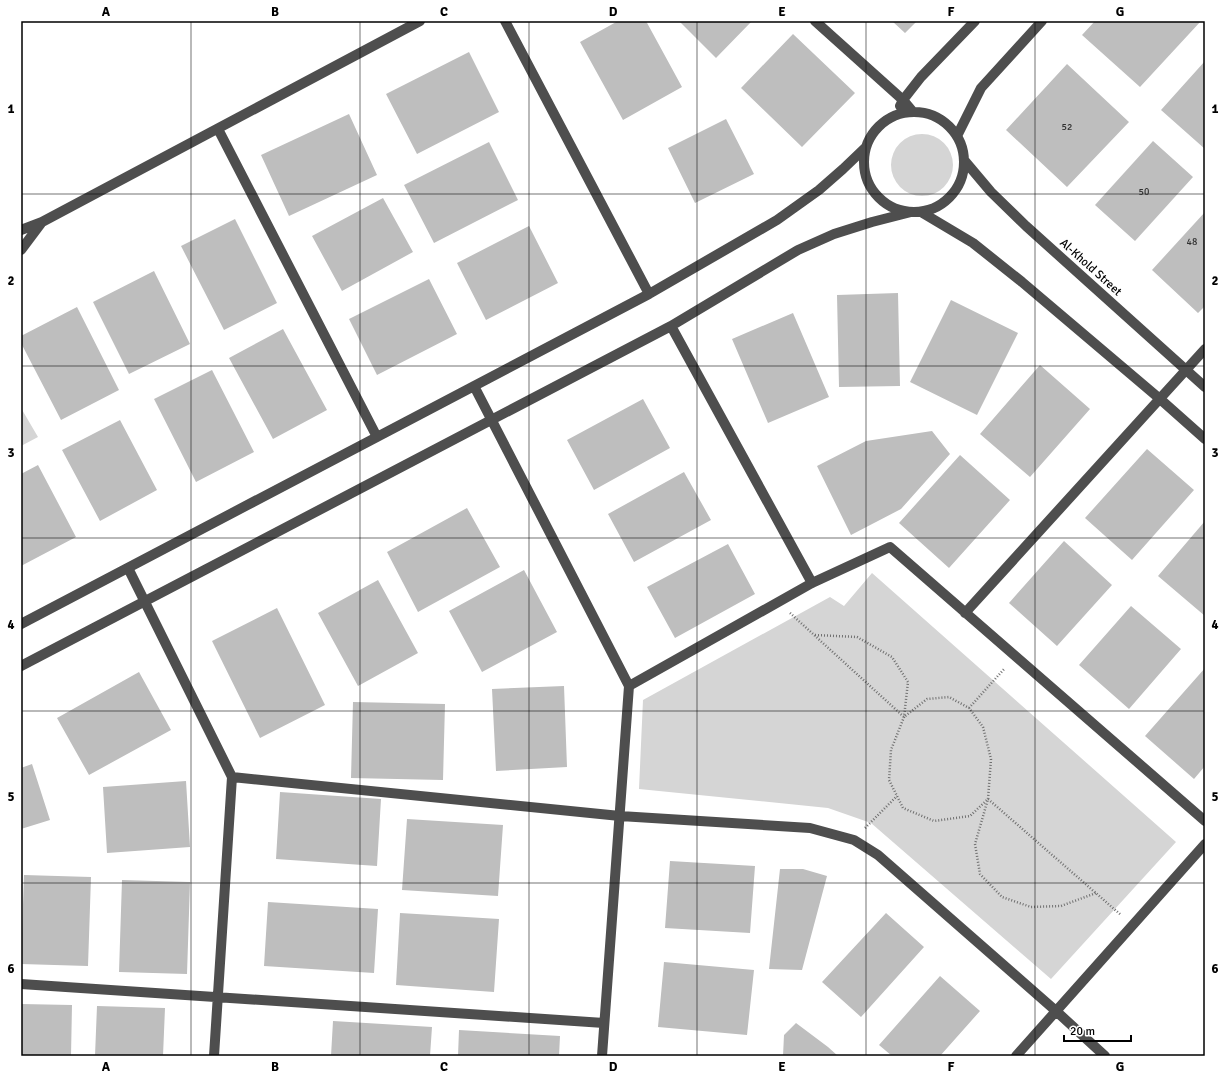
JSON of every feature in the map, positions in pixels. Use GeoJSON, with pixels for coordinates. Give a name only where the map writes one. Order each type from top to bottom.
{"type":"FeatureCollection","features":[{"type":"Feature","properties":{"kind":"street"},"geometry":{"type":"LineString","coordinates":[[21,230],[42,222],[420,21]]}},
{"type":"Feature","properties":{"kind":"street"},"geometry":{"type":"LineString","coordinates":[[505,21],[649,294]]}},
{"type":"Feature","properties":{"kind":"street"},"geometry":{"type":"LineString","coordinates":[[815,21],[903,100],[914,112]]}},
{"type":"Feature","properties":{"kind":"street"},"geometry":{"type":"LineString","coordinates":[[897,115],[903,100],[921,77],[975,21]]}},
{"type":"Feature","properties":{"kind":"street"},"geometry":{"type":"LineString","coordinates":[[957,136],[981,88],[1042,21]]}},
{"type":"Feature","properties":{"kind":"street"},"geometry":{"type":"LineString","coordinates":[[21,624],[649,294],[777,220],[819,190],[843,169],[866,147],[873,134],[883,123],[897,115],[914,112],[931,115],[946,123],[957,136],[962,148],[964,160],[962,178],[952,194],[938,206],[872,222],[834,234],[798,250],[671,326],[21,666]]}},
{"type":"Feature","properties":{"kind":"street"},"geometry":{"type":"LineString","coordinates":[[218,129],[377,437]]}},
{"type":"Feature","properties":{"kind":"street"},"geometry":{"type":"LineString","coordinates":[[866,147],[864,162],[866,177],[873,190],[883,201],[896,209],[916,212],[973,243],[1022,282],[1205,439]]}},
{"type":"Feature","properties":{"kind":"street","name":"Al-Khold Street"},"geometry":{"type":"LineString","coordinates":[[964,160],[1001,202],[1026,226],[1205,387]]}},
{"type":"Feature","properties":{"kind":"street"},"geometry":{"type":"LineString","coordinates":[[21,250],[42,222]]}},
{"type":"Feature","properties":{"kind":"street"},"geometry":{"type":"LineString","coordinates":[[671,326],[812,583]]}},
{"type":"Feature","properties":{"kind":"street"},"geometry":{"type":"LineString","coordinates":[[965,613],[1205,349]]}},
{"type":"Feature","properties":{"kind":"street"},"geometry":{"type":"LineString","coordinates":[[474,386],[629,686],[602,1056]]}},
{"type":"Feature","properties":{"kind":"street"},"geometry":{"type":"LineString","coordinates":[[629,686],[812,583],[890,547],[1205,821]]}},
{"type":"Feature","properties":{"kind":"street"},"geometry":{"type":"LineString","coordinates":[[128,568],[232,777],[214,1056]]}},
{"type":"Feature","properties":{"kind":"street"},"geometry":{"type":"LineString","coordinates":[[232,777],[620,816],[810,828],[854,840],[878,855],[1056,1011],[1105,1056]]}},
{"type":"Feature","properties":{"kind":"street"},"geometry":{"type":"LineString","coordinates":[[1016,1056],[1205,844]]}},
{"type":"Feature","properties":{"kind":"street"},"geometry":{"type":"LineString","coordinates":[[21,984],[604,1023]]}},
{"type":"Feature","properties":{"kind":"path"},"geometry":{"type":"LineString","coordinates":[[778,602],[904,717]]}},
{"type":"Feature","properties":{"kind":"path"},"geometry":{"type":"LineString","coordinates":[[814,635],[857,637],[892,657],[908,682],[904,717],[891,750],[889,780],[903,808],[934,821],[970,816],[988,799]]}},
{"type":"Feature","properties":{"kind":"path"},"geometry":{"type":"LineString","coordinates":[[969,708],[1015,657]]}},
{"type":"Feature","properties":{"kind":"path"},"geometry":{"type":"LineString","coordinates":[[904,717],[927,699],[949,697],[969,708],[983,727],[991,759],[988,799],[975,844],[980,874],[1002,897],[1031,907],[1061,906],[1096,893]]}},
{"type":"Feature","properties":{"kind":"path"},"geometry":{"type":"LineString","coordinates":[[854,840],[897,796]]}},
{"type":"Feature","properties":{"kind":"path"},"geometry":{"type":"LineString","coordinates":[[988,799],[1132,926]]}},
{"type":"Feature","properties":{"kind":"shaded area"},"geometry":{"type":"Polygon","coordinates":[[[922,134],[934,136],[944,143],[951,153],[953,165],[951,177],[944,187],[934,194],[922,196],[910,194],[900,187],[893,177],[891,165],[893,153],[900,143],[910,136],[922,134]]]}},
{"type":"Feature","properties":{"kind":"shaded area"},"geometry":{"type":"Polygon","coordinates":[[[21,408],[38,437],[21,446],[21,408]]]}},
{"type":"Feature","properties":{"kind":"shaded area"},"geometry":{"type":"Polygon","coordinates":[[[872,573],[1176,842],[1051,979],[871,823],[828,808],[639,789],[643,700],[830,597],[844,606],[872,573]]]}},
{"type":"Feature","properties":{"kind":"building"},"geometry":{"type":"Polygon","coordinates":[[[618,21],[646,21],[682,87],[623,120],[580,42],[618,21]]]}},
{"type":"Feature","properties":{"kind":"building"},"geometry":{"type":"Polygon","coordinates":[[[679,21],[752,21],[716,58],[679,21]]]}},
{"type":"Feature","properties":{"kind":"building"},"geometry":{"type":"Polygon","coordinates":[[[892,21],[917,21],[905,33],[892,21]]]}},
{"type":"Feature","properties":{"kind":"building"},"geometry":{"type":"Polygon","coordinates":[[[1095,21],[1201,21],[1140,87],[1082,35],[1095,21]]]}},
{"type":"Feature","properties":{"kind":"building"},"geometry":{"type":"Polygon","coordinates":[[[793,34],[855,93],[802,147],[741,88],[793,34]]]}},
{"type":"Feature","properties":{"kind":"building"},"geometry":{"type":"Polygon","coordinates":[[[469,52],[499,112],[417,154],[386,94],[469,52]]]}},
{"type":"Feature","properties":{"kind":"building"},"geometry":{"type":"Polygon","coordinates":[[[1205,61],[1205,149],[1161,110],[1205,61]]]}},
{"type":"Feature","properties":{"kind":"building"},"geometry":{"type":"Polygon","coordinates":[[[1067,64],[1129,122],[1067,187],[1006,130],[1067,64]]]}},
{"type":"Feature","properties":{"kind":"building"},"geometry":{"type":"Polygon","coordinates":[[[349,114],[377,175],[289,216],[261,155],[349,114]]]}},
{"type":"Feature","properties":{"kind":"building"},"geometry":{"type":"Polygon","coordinates":[[[726,119],[754,174],[695,203],[668,148],[726,119]]]}},
{"type":"Feature","properties":{"kind":"building"},"geometry":{"type":"Polygon","coordinates":[[[1153,141],[1193,177],[1135,241],[1095,205],[1153,141]]]}},
{"type":"Feature","properties":{"kind":"building"},"geometry":{"type":"Polygon","coordinates":[[[489,142],[518,200],[434,243],[404,185],[489,142]]]}},
{"type":"Feature","properties":{"kind":"building"},"geometry":{"type":"Polygon","coordinates":[[[383,198],[413,252],[342,291],[312,236],[383,198]]]}},
{"type":"Feature","properties":{"kind":"building"},"geometry":{"type":"Polygon","coordinates":[[[1205,212],[1205,306],[1198,313],[1152,270],[1205,212]]]}},
{"type":"Feature","properties":{"kind":"building"},"geometry":{"type":"Polygon","coordinates":[[[235,219],[277,303],[224,330],[181,246],[235,219]]]}},
{"type":"Feature","properties":{"kind":"building"},"geometry":{"type":"Polygon","coordinates":[[[529,226],[558,283],[486,320],[457,263],[529,226]]]}},
{"type":"Feature","properties":{"kind":"building"},"geometry":{"type":"Polygon","coordinates":[[[154,271],[190,344],[129,374],[93,302],[154,271]]]}},
{"type":"Feature","properties":{"kind":"building"},"geometry":{"type":"Polygon","coordinates":[[[429,279],[457,334],[377,375],[349,319],[429,279]]]}},
{"type":"Feature","properties":{"kind":"building"},"geometry":{"type":"Polygon","coordinates":[[[898,293],[900,386],[839,387],[837,295],[898,293]]]}},
{"type":"Feature","properties":{"kind":"building"},"geometry":{"type":"Polygon","coordinates":[[[951,300],[1018,333],[977,415],[910,382],[951,300]]]}},
{"type":"Feature","properties":{"kind":"building"},"geometry":{"type":"Polygon","coordinates":[[[77,307],[119,390],[61,420],[21,343],[21,336],[77,307]]]}},
{"type":"Feature","properties":{"kind":"building"},"geometry":{"type":"Polygon","coordinates":[[[793,313],[829,397],[768,423],[732,339],[793,313]]]}},
{"type":"Feature","properties":{"kind":"building"},"geometry":{"type":"Polygon","coordinates":[[[283,329],[327,410],[273,439],[229,358],[283,329]]]}},
{"type":"Feature","properties":{"kind":"building"},"geometry":{"type":"Polygon","coordinates":[[[1040,365],[1090,409],[1030,477],[980,434],[1040,365]]]}},
{"type":"Feature","properties":{"kind":"building"},"geometry":{"type":"Polygon","coordinates":[[[212,370],[254,452],[196,482],[154,399],[212,370]]]}},
{"type":"Feature","properties":{"kind":"building"},"geometry":{"type":"Polygon","coordinates":[[[643,399],[670,448],[594,490],[567,440],[643,399]]]}},
{"type":"Feature","properties":{"kind":"building"},"geometry":{"type":"Polygon","coordinates":[[[120,420],[157,490],[100,521],[62,450],[120,420]]]}},
{"type":"Feature","properties":{"kind":"building"},"geometry":{"type":"Polygon","coordinates":[[[932,431],[950,454],[901,509],[851,535],[817,466],[866,441],[932,431]]]}},
{"type":"Feature","properties":{"kind":"building"},"geometry":{"type":"Polygon","coordinates":[[[1147,449],[1194,490],[1132,560],[1085,518],[1147,449]]]}},
{"type":"Feature","properties":{"kind":"building"},"geometry":{"type":"Polygon","coordinates":[[[960,455],[1010,500],[949,568],[899,523],[960,455]]]}},
{"type":"Feature","properties":{"kind":"building"},"geometry":{"type":"Polygon","coordinates":[[[38,465],[76,537],[21,566],[21,474],[38,465]]]}},
{"type":"Feature","properties":{"kind":"building"},"geometry":{"type":"Polygon","coordinates":[[[684,472],[711,520],[634,562],[608,514],[684,472]]]}},
{"type":"Feature","properties":{"kind":"building"},"geometry":{"type":"Polygon","coordinates":[[[467,508],[500,567],[418,612],[387,552],[467,508]]]}},
{"type":"Feature","properties":{"kind":"building"},"geometry":{"type":"Polygon","coordinates":[[[1205,521],[1205,616],[1158,576],[1205,521]]]}},
{"type":"Feature","properties":{"kind":"building"},"geometry":{"type":"Polygon","coordinates":[[[1064,541],[1112,585],[1057,646],[1009,603],[1064,541]]]}},
{"type":"Feature","properties":{"kind":"building"},"geometry":{"type":"Polygon","coordinates":[[[728,544],[755,594],[675,638],[647,587],[728,544]]]}},
{"type":"Feature","properties":{"kind":"building"},"geometry":{"type":"Polygon","coordinates":[[[524,570],[557,632],[482,672],[449,611],[524,570]]]}},
{"type":"Feature","properties":{"kind":"building"},"geometry":{"type":"Polygon","coordinates":[[[378,580],[418,653],[358,686],[318,613],[378,580]]]}},
{"type":"Feature","properties":{"kind":"building"},"geometry":{"type":"Polygon","coordinates":[[[1131,606],[1181,649],[1129,709],[1079,665],[1131,606]]]}},
{"type":"Feature","properties":{"kind":"building"},"geometry":{"type":"Polygon","coordinates":[[[277,608],[325,705],[260,738],[212,641],[277,608]]]}},
{"type":"Feature","properties":{"kind":"building"},"geometry":{"type":"Polygon","coordinates":[[[1205,668],[1205,766],[1194,779],[1145,736],[1205,668]]]}},
{"type":"Feature","properties":{"kind":"building"},"geometry":{"type":"Polygon","coordinates":[[[139,672],[171,730],[89,775],[57,718],[139,672]]]}},
{"type":"Feature","properties":{"kind":"building"},"geometry":{"type":"Polygon","coordinates":[[[564,686],[567,767],[496,771],[492,689],[564,686]]]}},
{"type":"Feature","properties":{"kind":"building"},"geometry":{"type":"Polygon","coordinates":[[[353,702],[445,704],[443,780],[351,778],[353,702]]]}},
{"type":"Feature","properties":{"kind":"building"},"geometry":{"type":"Polygon","coordinates":[[[32,764],[50,820],[21,829],[21,768],[32,764]]]}},
{"type":"Feature","properties":{"kind":"building"},"geometry":{"type":"Polygon","coordinates":[[[186,781],[190,847],[107,853],[103,787],[186,781]]]}},
{"type":"Feature","properties":{"kind":"building"},"geometry":{"type":"Polygon","coordinates":[[[280,792],[381,799],[377,866],[276,859],[280,792]]]}},
{"type":"Feature","properties":{"kind":"building"},"geometry":{"type":"Polygon","coordinates":[[[407,819],[503,825],[498,896],[402,890],[407,819]]]}},
{"type":"Feature","properties":{"kind":"building"},"geometry":{"type":"Polygon","coordinates":[[[670,861],[755,866],[750,933],[665,928],[670,861]]]}},
{"type":"Feature","properties":{"kind":"building"},"geometry":{"type":"Polygon","coordinates":[[[780,869],[803,869],[827,876],[802,970],[769,969],[780,869]]]}},
{"type":"Feature","properties":{"kind":"building"},"geometry":{"type":"Polygon","coordinates":[[[24,875],[91,877],[88,966],[21,964],[24,875]]]}},
{"type":"Feature","properties":{"kind":"building"},"geometry":{"type":"Polygon","coordinates":[[[122,880],[190,882],[187,974],[119,972],[122,880]]]}},
{"type":"Feature","properties":{"kind":"building"},"geometry":{"type":"Polygon","coordinates":[[[268,902],[378,909],[374,973],[264,966],[268,902]]]}},
{"type":"Feature","properties":{"kind":"building"},"geometry":{"type":"Polygon","coordinates":[[[400,913],[499,919],[494,992],[396,985],[400,913]]]}},
{"type":"Feature","properties":{"kind":"building"},"geometry":{"type":"Polygon","coordinates":[[[886,913],[924,947],[861,1017],[822,982],[886,913]]]}},
{"type":"Feature","properties":{"kind":"building"},"geometry":{"type":"Polygon","coordinates":[[[664,962],[754,970],[747,1035],[658,1027],[664,962]]]}},
{"type":"Feature","properties":{"kind":"building"},"geometry":{"type":"Polygon","coordinates":[[[940,976],[980,1011],[940,1056],[892,1056],[879,1045],[940,976]]]}},
{"type":"Feature","properties":{"kind":"building"},"geometry":{"type":"Polygon","coordinates":[[[21,1004],[72,1005],[71,1056],[21,1056],[21,1004]]]}},
{"type":"Feature","properties":{"kind":"building"},"geometry":{"type":"Polygon","coordinates":[[[97,1006],[165,1008],[163,1056],[95,1056],[97,1006]]]}},
{"type":"Feature","properties":{"kind":"building"},"geometry":{"type":"Polygon","coordinates":[[[333,1021],[432,1027],[430,1056],[331,1056],[333,1021]]]}},
{"type":"Feature","properties":{"kind":"building"},"geometry":{"type":"Polygon","coordinates":[[[796,1023],[838,1056],[783,1056],[784,1035],[796,1023]]]}},
{"type":"Feature","properties":{"kind":"building"},"geometry":{"type":"Polygon","coordinates":[[[459,1030],[560,1036],[559,1056],[458,1056],[459,1030]]]}}]}
